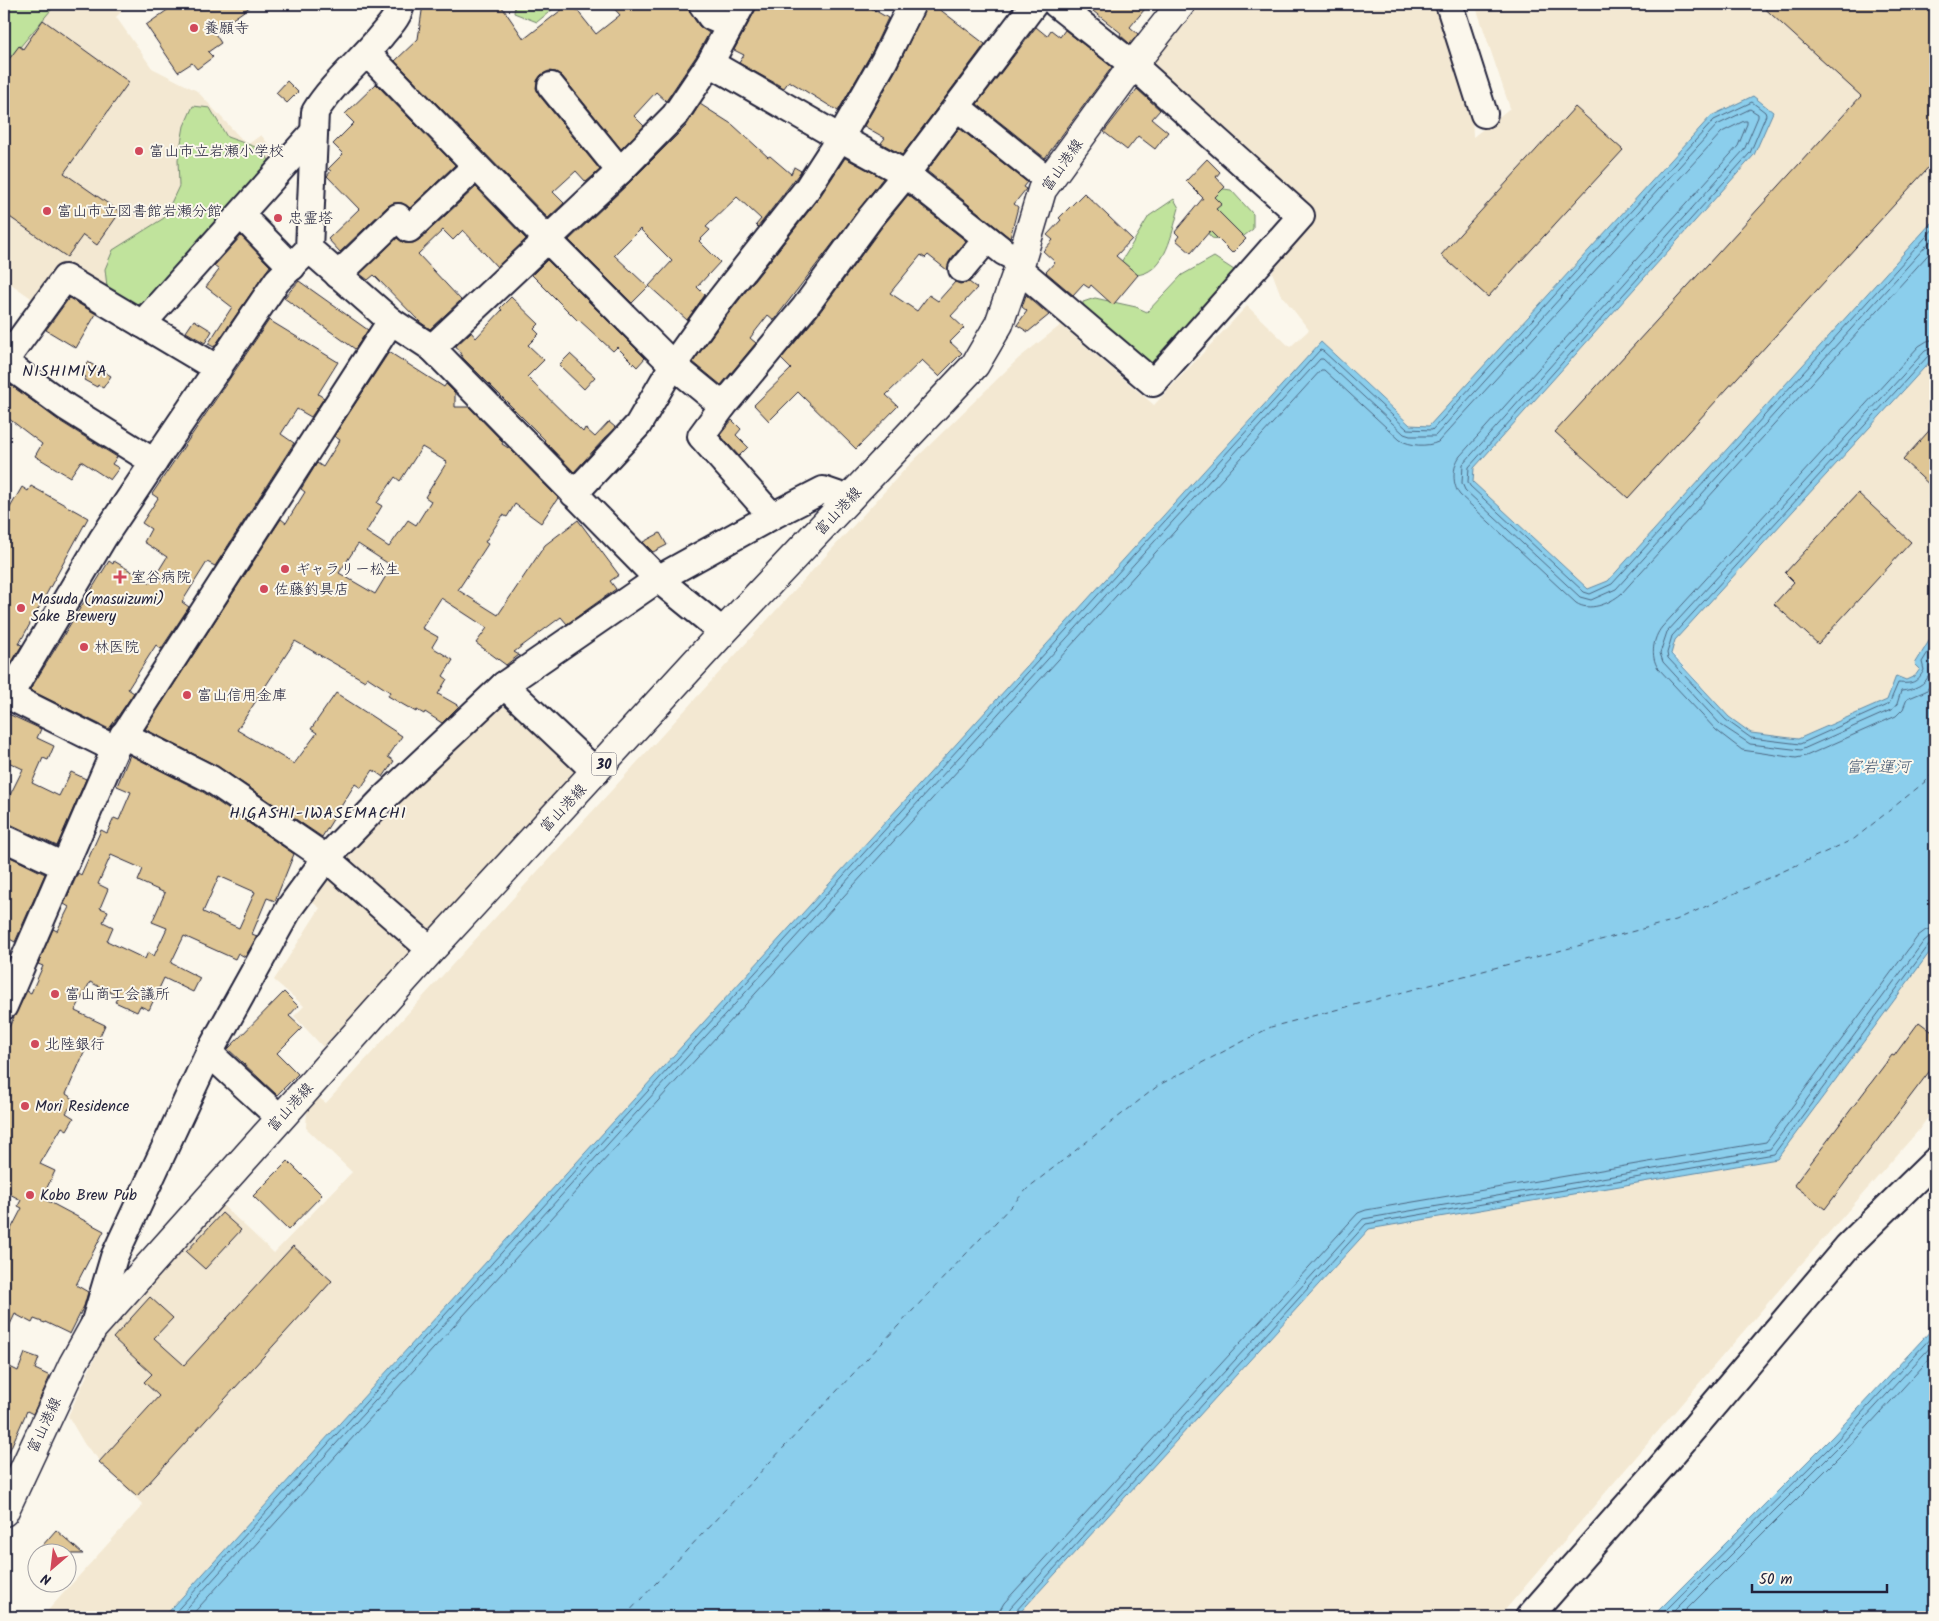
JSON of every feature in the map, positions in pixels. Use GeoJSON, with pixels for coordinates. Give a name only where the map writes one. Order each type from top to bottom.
{"type":"FeatureCollection","features":[{"type":"Feature","properties":{"kind":"main road","name":"富山港線"},"geometry":{"type":"LineString","coordinates":[[4,1512],[73,1364],[93,1328],[430,950],[723,632],[975,365],[999,324],[1020,265],[1042,190],[1133,65],[1181,4]]}},
{"type":"Feature","properties":{"kind":"street"},"geometry":{"type":"LineString","coordinates":[[401,4],[394,20],[367,53],[321,101],[315,112],[301,258],[277,281],[154,462],[103,538],[6,696],[210,779],[326,858],[430,950]]}},
{"type":"Feature","properties":{"kind":"street"},"geometry":{"type":"LineString","coordinates":[[702,4],[711,17],[736,14]]}},
{"type":"Feature","properties":{"kind":"street"},"geometry":{"type":"LineString","coordinates":[[574,494],[638,425],[673,365],[713,310],[807,190],[840,138],[884,61],[912,4]]}},
{"type":"Feature","properties":{"kind":"street"},"geometry":{"type":"LineString","coordinates":[[772,516],[701,436],[723,406],[806,307],[870,218],[906,174],[1034,4]]}},
{"type":"Feature","properties":{"kind":"street"},"geometry":{"type":"LineString","coordinates":[[710,64],[906,174],[1020,265],[1153,383],[1301,216],[1133,65],[1056,4]]}},
{"type":"Feature","properties":{"kind":"street"},"geometry":{"type":"LineString","coordinates":[[1449,4],[1484,114]]}},
{"type":"Feature","properties":{"kind":"street"},"geometry":{"type":"LineString","coordinates":[[432,348],[620,171],[675,115],[710,64],[736,14]]}},
{"type":"Feature","properties":{"kind":"street"},"geometry":{"type":"LineString","coordinates":[[367,53],[547,239],[673,365],[723,406]]}},
{"type":"Feature","properties":{"kind":"street"},"geometry":{"type":"LineString","coordinates":[[551,86],[620,171]]}},
{"type":"Feature","properties":{"kind":"street"},"geometry":{"type":"LineString","coordinates":[[957,107],[1049,181]]}},
{"type":"Feature","properties":{"kind":"street"},"geometry":{"type":"LineString","coordinates":[[142,324],[313,133]]}},
{"type":"Feature","properties":{"kind":"street"},"geometry":{"type":"LineString","coordinates":[[338,275],[398,217],[409,229],[476,166]]}},
{"type":"Feature","properties":{"kind":"street"},"geometry":{"type":"LineString","coordinates":[[241,215],[301,258],[338,275],[391,321],[432,348],[658,578],[723,632]]}},
{"type":"Feature","properties":{"kind":"street"},"geometry":{"type":"LineString","coordinates":[[962,270],[987,239]]}},
{"type":"Feature","properties":{"kind":"street"},"geometry":{"type":"LineString","coordinates":[[154,462],[66,407],[4,362],[65,278],[218,369]]}},
{"type":"Feature","properties":{"kind":"street"},"geometry":{"type":"LineString","coordinates":[[4,1006],[119,742],[391,321]]}},
{"type":"Feature","properties":{"kind":"street"},"geometry":{"type":"LineString","coordinates":[[93,1328],[114,1257],[209,1053],[290,907],[326,858],[385,797],[504,685],[658,578],[823,490],[849,499]]}},
{"type":"Feature","properties":{"kind":"street"},"geometry":{"type":"LineString","coordinates":[[504,685],[596,772]]}},
{"type":"Feature","properties":{"kind":"street"},"geometry":{"type":"LineString","coordinates":[[4,838],[64,866]]}},
{"type":"Feature","properties":{"kind":"street"},"geometry":{"type":"LineString","coordinates":[[209,1053],[280,1118]]}},
{"type":"Feature","properties":{"kind":"street"},"geometry":{"type":"LineString","coordinates":[[1529,1617],[1667,1460],[1848,1246],[1935,1161]]}},
{"type":"Feature","properties":{"kind":"shaded area","name":"富山市立岩瀬小学校"},"geometry":{"type":"Polygon","coordinates":[[[4,4],[129,4],[116,17],[152,68],[197,91],[247,145],[261,135],[279,157],[143,309],[59,268],[34,300],[4,279],[4,4]]]}},
{"type":"Feature","properties":{"kind":"shaded area"},"geometry":{"type":"Polygon","coordinates":[[[1197,4],[1437,4],[1472,112],[1473,137],[1510,108],[1475,4],[1935,4],[1935,631],[1915,664],[1920,668],[1915,676],[1890,688],[1887,700],[1798,739],[1751,733],[1729,717],[1608,581],[1588,589],[1321,342],[164,1617],[42,1617],[63,1594],[78,1594],[78,1577],[143,1505],[85,1445],[68,1416],[106,1334],[219,1202],[274,1253],[352,1172],[306,1128],[307,1110],[319,1098],[326,1103],[907,467],[1019,358],[1061,325],[1154,405],[1247,306],[1290,347],[1309,330],[1280,293],[1272,272],[1314,214],[1145,68],[1197,4]]]}},
{"type":"Feature","properties":{"kind":"shaded area"},"geometry":{"type":"Polygon","coordinates":[[[501,706],[510,708],[576,768],[574,773],[432,929],[425,930],[343,859],[346,854],[501,706]]]}},
{"type":"Feature","properties":{"kind":"shaded area"},"geometry":{"type":"Polygon","coordinates":[[[324,875],[331,875],[411,947],[411,954],[323,1047],[294,1016],[304,1006],[274,980],[320,908],[309,900],[324,875]]]}},
{"type":"Feature","properties":{"kind":"shaded area"},"geometry":{"type":"Polygon","coordinates":[[[1935,945],[1935,1108],[1918,1131],[1790,1277],[1499,1617],[1016,1617],[1369,1229],[1777,1159],[1935,945]]]}},
{"type":"Feature","properties":{"kind":"green space"},"geometry":{"type":"Polygon","coordinates":[[[4,4],[56,4],[4,66],[4,4]]]}},
{"type":"Feature","properties":{"kind":"green space"},"geometry":{"type":"Polygon","coordinates":[[[515,4],[559,4],[537,22],[514,13],[515,4]]]}},
{"type":"Feature","properties":{"kind":"green space"},"geometry":{"type":"Polygon","coordinates":[[[193,106],[210,108],[227,137],[264,150],[269,161],[267,178],[157,297],[137,305],[107,287],[105,269],[113,250],[164,218],[179,186],[178,160],[184,126],[193,106]]]}},
{"type":"Feature","properties":{"kind":"green space"},"geometry":{"type":"Polygon","coordinates":[[[1217,188],[1231,190],[1253,214],[1253,229],[1236,242],[1212,238],[1204,229],[1217,188]]]}},
{"type":"Feature","properties":{"kind":"green space"},"geometry":{"type":"Polygon","coordinates":[[[1174,199],[1179,208],[1172,235],[1164,254],[1153,268],[1145,273],[1126,277],[1117,269],[1149,216],[1174,199]]]}},
{"type":"Feature","properties":{"kind":"green space"},"geometry":{"type":"Polygon","coordinates":[[[1214,257],[1234,270],[1232,288],[1155,364],[1145,363],[1083,311],[1083,302],[1095,298],[1136,307],[1147,312],[1182,275],[1214,257]]]}},
{"type":"Feature","properties":{"kind":"water","name":"富岩運河"},"geometry":{"type":"Polygon","coordinates":[[[1753,96],[1773,112],[1754,155],[1474,468],[1473,482],[1588,589],[1608,581],[1932,222],[1935,222],[1935,356],[1675,640],[1671,654],[1729,717],[1751,733],[1798,739],[1887,700],[1896,676],[1906,680],[1915,676],[1920,669],[1915,664],[1935,631],[1935,945],[1777,1159],[1369,1229],[1016,1617],[164,1617],[1321,342],[1410,425],[1429,426],[1711,116],[1753,96]]]}},
{"type":"Feature","properties":{"kind":"water"},"geometry":{"type":"Polygon","coordinates":[[[1935,1326],[1935,1617],[1652,1617],[1833,1436],[1935,1326]]]}},
{"type":"Feature","properties":{"kind":"building"},"geometry":{"type":"Polygon","coordinates":[[[176,4],[254,4],[214,32],[221,43],[208,52],[213,57],[197,69],[192,63],[178,72],[146,25],[176,4]]]}},
{"type":"Feature","properties":{"kind":"building"},"geometry":{"type":"Polygon","coordinates":[[[423,4],[500,4],[524,39],[569,4],[572,4],[596,34],[620,15],[610,4],[687,4],[690,13],[699,26],[709,33],[697,55],[666,101],[656,92],[634,116],[644,126],[621,149],[562,76],[556,72],[549,71],[541,75],[537,81],[536,88],[539,95],[600,170],[586,182],[576,171],[553,192],[564,203],[548,218],[395,61],[418,39],[423,4]]]}},
{"type":"Feature","properties":{"kind":"building"},"geometry":{"type":"Polygon","coordinates":[[[757,4],[864,4],[888,18],[871,54],[838,111],[789,81],[784,88],[739,63],[744,55],[734,50],[757,4]]]}},
{"type":"Feature","properties":{"kind":"building"},"geometry":{"type":"Polygon","coordinates":[[[1084,4],[1149,4],[1130,27],[1138,34],[1130,44],[1120,35],[1121,33],[1084,4]]]}},
{"type":"Feature","properties":{"kind":"building"},"geometry":{"type":"Polygon","coordinates":[[[1760,4],[1935,4],[1935,160],[1628,498],[1555,432],[1861,96],[1760,4]]]}},
{"type":"Feature","properties":{"kind":"building"},"geometry":{"type":"Polygon","coordinates":[[[934,5],[985,44],[902,155],[881,143],[885,138],[864,126],[897,68],[926,6],[931,9],[934,5]]]}},
{"type":"Feature","properties":{"kind":"building"},"geometry":{"type":"Polygon","coordinates":[[[43,20],[129,82],[64,173],[120,212],[97,245],[83,235],[67,257],[4,213],[4,66],[19,46],[23,49],[43,20]]]}},
{"type":"Feature","properties":{"kind":"building"},"geometry":{"type":"Polygon","coordinates":[[[1036,27],[1047,36],[1051,30],[1060,37],[1065,30],[1112,67],[1045,158],[977,104],[1036,27]]]}},
{"type":"Feature","properties":{"kind":"building"},"geometry":{"type":"Polygon","coordinates":[[[287,81],[298,92],[287,103],[276,93],[287,81]]]}},
{"type":"Feature","properties":{"kind":"building"},"geometry":{"type":"Polygon","coordinates":[[[376,84],[455,165],[410,208],[402,203],[394,203],[388,206],[340,252],[328,239],[359,209],[327,176],[331,171],[328,169],[343,154],[333,144],[354,123],[345,114],[376,84]]]}},
{"type":"Feature","properties":{"kind":"building"},"geometry":{"type":"Polygon","coordinates":[[[1137,89],[1160,110],[1152,119],[1168,132],[1155,149],[1138,136],[1127,150],[1104,132],[1137,89]]]}},
{"type":"Feature","properties":{"kind":"building"},"geometry":{"type":"Polygon","coordinates":[[[700,104],[733,125],[768,157],[770,156],[791,174],[794,167],[801,171],[758,227],[756,225],[761,219],[737,197],[706,227],[710,230],[699,241],[720,262],[697,287],[705,295],[687,320],[649,286],[672,261],[640,229],[614,255],[648,287],[632,303],[569,240],[686,126],[700,104]]]}},
{"type":"Feature","properties":{"kind":"building"},"geometry":{"type":"Polygon","coordinates":[[[1575,107],[1623,150],[1488,297],[1441,255],[1575,107]]]}},
{"type":"Feature","properties":{"kind":"building"},"geometry":{"type":"Polygon","coordinates":[[[959,128],[1027,182],[1023,187],[1026,189],[1014,204],[1018,207],[1010,238],[927,171],[959,128]]]}},
{"type":"Feature","properties":{"kind":"building"},"geometry":{"type":"Polygon","coordinates":[[[845,158],[883,178],[774,320],[768,315],[750,338],[756,343],[721,385],[693,362],[819,198],[845,158]]]}},
{"type":"Feature","properties":{"kind":"building"},"geometry":{"type":"Polygon","coordinates":[[[1207,159],[1220,172],[1216,177],[1225,187],[1215,197],[1222,204],[1216,209],[1246,239],[1232,253],[1210,231],[1191,253],[1176,240],[1179,236],[1175,232],[1203,198],[1186,181],[1207,159]]]}},
{"type":"Feature","properties":{"kind":"building"},"geometry":{"type":"Polygon","coordinates":[[[476,187],[526,239],[497,267],[463,230],[453,240],[443,230],[418,254],[461,300],[430,329],[420,322],[374,275],[368,280],[360,274],[397,238],[405,243],[413,243],[419,240],[476,187]]]}},
{"type":"Feature","properties":{"kind":"building"},"geometry":{"type":"Polygon","coordinates":[[[1084,193],[1132,239],[1116,256],[1138,275],[1113,305],[1091,285],[1089,288],[1083,284],[1073,295],[1046,272],[1055,262],[1043,251],[1053,240],[1047,235],[1061,220],[1059,218],[1084,193]]]}},
{"type":"Feature","properties":{"kind":"building"},"geometry":{"type":"Polygon","coordinates":[[[908,195],[966,241],[950,260],[947,270],[928,255],[925,258],[921,255],[890,293],[917,311],[929,295],[938,301],[955,282],[960,284],[969,282],[977,288],[951,316],[964,328],[950,342],[962,353],[939,376],[922,360],[886,395],[898,406],[856,449],[798,392],[769,421],[754,405],[791,369],[781,359],[817,316],[882,227],[908,195]]]}},
{"type":"Feature","properties":{"kind":"building"},"geometry":{"type":"Polygon","coordinates":[[[241,236],[270,266],[214,347],[208,344],[232,307],[206,287],[219,270],[214,266],[241,236]]]}},
{"type":"Feature","properties":{"kind":"building"},"geometry":{"type":"Polygon","coordinates":[[[547,260],[645,358],[637,367],[617,347],[613,351],[578,321],[532,275],[547,260]]]}},
{"type":"Feature","properties":{"kind":"building"},"geometry":{"type":"Polygon","coordinates":[[[299,281],[368,330],[355,349],[284,298],[299,281]]]}},
{"type":"Feature","properties":{"kind":"building"},"geometry":{"type":"Polygon","coordinates":[[[1026,295],[1049,315],[1028,332],[1017,325],[1027,311],[1022,307],[1026,295]]]}},
{"type":"Feature","properties":{"kind":"building"},"geometry":{"type":"Polygon","coordinates":[[[511,297],[539,324],[534,329],[539,334],[528,345],[544,360],[527,377],[583,432],[585,428],[595,437],[609,422],[615,427],[574,472],[545,440],[463,358],[456,346],[471,332],[476,338],[502,310],[500,308],[511,297]]]}},
{"type":"Feature","properties":{"kind":"building"},"geometry":{"type":"Polygon","coordinates":[[[69,298],[96,314],[76,348],[46,330],[69,298]]]}},
{"type":"Feature","properties":{"kind":"building"},"geometry":{"type":"Polygon","coordinates":[[[194,320],[212,331],[205,343],[186,332],[194,320]]]}},
{"type":"Feature","properties":{"kind":"building"},"geometry":{"type":"Polygon","coordinates":[[[269,320],[338,362],[318,394],[324,398],[311,417],[297,409],[281,434],[294,443],[215,566],[207,562],[182,602],[189,607],[161,649],[156,645],[128,689],[134,693],[109,729],[30,690],[109,561],[113,564],[114,561],[151,583],[167,557],[144,542],[151,529],[142,523],[158,498],[152,494],[269,320]]]}},
{"type":"Feature","properties":{"kind":"building"},"geometry":{"type":"Polygon","coordinates":[[[389,352],[444,387],[446,384],[455,393],[455,407],[469,407],[503,442],[502,444],[510,449],[558,498],[541,523],[515,504],[507,517],[503,515],[485,542],[488,544],[458,590],[498,615],[545,545],[578,520],[619,575],[610,581],[616,589],[567,624],[561,617],[514,652],[519,655],[506,665],[476,643],[487,628],[441,598],[422,628],[438,637],[432,647],[453,660],[443,676],[447,679],[438,694],[459,706],[442,723],[425,712],[424,714],[417,710],[416,712],[388,696],[390,692],[367,677],[365,681],[295,641],[237,730],[294,764],[317,733],[311,729],[336,693],[402,736],[388,757],[394,761],[383,777],[373,770],[361,788],[355,784],[322,837],[219,767],[145,729],[281,519],[286,523],[305,492],[301,489],[317,463],[323,467],[340,440],[334,436],[389,352]],[[422,447],[400,481],[395,477],[377,503],[382,506],[366,532],[389,547],[408,520],[416,525],[431,501],[425,497],[447,462],[422,447]],[[358,544],[339,573],[375,594],[392,566],[358,544]]]}},
{"type":"Feature","properties":{"kind":"building"},"geometry":{"type":"Polygon","coordinates":[[[570,354],[595,377],[584,389],[559,365],[570,354]]]}},
{"type":"Feature","properties":{"kind":"building"},"geometry":{"type":"Polygon","coordinates":[[[88,362],[111,376],[103,388],[84,380],[86,377],[81,374],[88,362]]]}},
{"type":"Feature","properties":{"kind":"building"},"geometry":{"type":"Polygon","coordinates":[[[4,380],[58,420],[117,457],[112,464],[119,468],[110,480],[81,461],[70,477],[35,456],[42,444],[4,415],[4,380]]]}},
{"type":"Feature","properties":{"kind":"building"},"geometry":{"type":"Polygon","coordinates":[[[732,420],[741,429],[736,435],[748,447],[739,456],[720,435],[732,420]]]}},
{"type":"Feature","properties":{"kind":"building"},"geometry":{"type":"Polygon","coordinates":[[[1935,424],[1935,490],[1903,460],[1935,424]]]}},
{"type":"Feature","properties":{"kind":"building"},"geometry":{"type":"Polygon","coordinates":[[[31,486],[88,518],[19,644],[22,645],[4,675],[4,518],[22,487],[28,491],[31,486]]]}},
{"type":"Feature","properties":{"kind":"building"},"geometry":{"type":"Polygon","coordinates":[[[1858,493],[1911,542],[1818,644],[1774,604],[1794,582],[1785,573],[1858,493]]]}},
{"type":"Feature","properties":{"kind":"building"},"geometry":{"type":"Polygon","coordinates":[[[660,533],[667,545],[653,552],[643,542],[660,533]]]}},
{"type":"Feature","properties":{"kind":"building"},"geometry":{"type":"Polygon","coordinates":[[[4,712],[41,729],[37,738],[54,746],[48,760],[43,758],[32,783],[59,796],[71,772],[86,779],[57,846],[4,823],[4,794],[9,797],[23,769],[4,760],[4,712]]]}},
{"type":"Feature","properties":{"kind":"building"},"geometry":{"type":"Polygon","coordinates":[[[130,755],[203,792],[294,854],[275,901],[267,898],[252,934],[257,936],[245,957],[238,953],[235,959],[184,936],[171,963],[200,978],[193,992],[164,978],[149,1010],[140,1006],[137,1012],[115,1002],[118,996],[90,982],[75,1011],[105,1025],[94,1049],[87,1046],[66,1094],[75,1100],[66,1113],[74,1118],[67,1130],[62,1127],[40,1164],[55,1171],[42,1198],[104,1231],[76,1285],[88,1292],[84,1306],[70,1334],[45,1322],[34,1319],[32,1323],[15,1314],[4,1337],[4,1230],[9,1233],[22,1208],[18,1206],[21,1200],[4,1191],[4,1037],[27,991],[31,993],[43,966],[38,964],[53,929],[57,931],[69,907],[64,904],[78,873],[81,875],[101,830],[107,833],[114,818],[119,820],[131,792],[117,786],[130,755]],[[111,855],[98,884],[108,889],[100,908],[108,911],[103,922],[113,927],[107,941],[145,959],[148,952],[154,956],[167,928],[152,922],[165,893],[138,881],[143,869],[111,855]],[[219,876],[203,912],[239,928],[255,892],[219,876]]]}},
{"type":"Feature","properties":{"kind":"building"},"geometry":{"type":"Polygon","coordinates":[[[4,854],[45,874],[15,942],[4,936],[4,854]]]}},
{"type":"Feature","properties":{"kind":"building"},"geometry":{"type":"Polygon","coordinates":[[[284,992],[298,1006],[289,1016],[302,1028],[277,1053],[298,1074],[277,1095],[228,1049],[284,992]]]}},
{"type":"Feature","properties":{"kind":"building"},"geometry":{"type":"Polygon","coordinates":[[[1919,1022],[1935,1034],[1935,1064],[1825,1209],[1794,1185],[1919,1022]]]}},
{"type":"Feature","properties":{"kind":"building"},"geometry":{"type":"Polygon","coordinates":[[[288,1161],[322,1195],[288,1230],[253,1196],[288,1161]]]}},
{"type":"Feature","properties":{"kind":"building"},"geometry":{"type":"Polygon","coordinates":[[[222,1213],[241,1230],[205,1269],[186,1252],[222,1213]]]}},
{"type":"Feature","properties":{"kind":"building"},"geometry":{"type":"Polygon","coordinates":[[[293,1246],[332,1281],[137,1496],[99,1462],[159,1396],[144,1382],[152,1374],[113,1338],[150,1297],[173,1318],[154,1338],[184,1365],[293,1246]]]}},
{"type":"Feature","properties":{"kind":"building"},"geometry":{"type":"Polygon","coordinates":[[[25,1353],[39,1358],[35,1369],[50,1376],[33,1414],[27,1411],[4,1463],[4,1364],[18,1371],[25,1353]]]}},
{"type":"Feature","properties":{"kind":"building"},"geometry":{"type":"Polygon","coordinates":[[[56,1530],[72,1544],[44,1544],[56,1530]]]}},
{"type":"Feature","properties":{"kind":"ferry route"},"geometry":{"type":"LineString","coordinates":[[624,1617],[1029,1187],[1159,1085],[1271,1027],[1676,920],[1854,839],[1926,781],[1935,770]]}},
{"type":"Feature","properties":{"kind":"place","name":"養願寺"},"geometry":{"type":"Point","coordinates":[194,28]}},
{"type":"Feature","properties":{"kind":"place","name":"富山市立岩瀬小学校"},"geometry":{"type":"Point","coordinates":[139,151]}},
{"type":"Feature","properties":{"kind":"place","name":"富山市立図書館岩瀬分館"},"geometry":{"type":"Point","coordinates":[47,211]}},
{"type":"Feature","properties":{"kind":"place","name":"忠霊塔"},"geometry":{"type":"Point","coordinates":[278,218]}},
{"type":"Feature","properties":{"kind":"place","name":"ギャラリー松生"},"geometry":{"type":"Point","coordinates":[285,569]}},
{"type":"Feature","properties":{"kind":"place","name":"室谷病院"},"geometry":{"type":"Point","coordinates":[120,577]}},
{"type":"Feature","properties":{"kind":"place","name":"佐藤釣具店"},"geometry":{"type":"Point","coordinates":[264,589]}},
{"type":"Feature","properties":{"kind":"place","name":"Masuda (masuizumi) Sake Brewery"},"geometry":{"type":"Point","coordinates":[21,608]}},
{"type":"Feature","properties":{"kind":"place","name":"林医院"},"geometry":{"type":"Point","coordinates":[84,647]}},
{"type":"Feature","properties":{"kind":"place","name":"富山信用金庫"},"geometry":{"type":"Point","coordinates":[187,695]}},
{"type":"Feature","properties":{"kind":"place","name":"富山商工会議所"},"geometry":{"type":"Point","coordinates":[55,994]}},
{"type":"Feature","properties":{"kind":"place","name":"北陸銀行"},"geometry":{"type":"Point","coordinates":[35,1044]}},
{"type":"Feature","properties":{"kind":"place","name":"Mori Residence"},"geometry":{"type":"Point","coordinates":[25,1106]}},
{"type":"Feature","properties":{"kind":"place","name":"Kobo Brew Pub"},"geometry":{"type":"Point","coordinates":[30,1195]}},
{"type":"Feature","properties":{"kind":"district","name":"NISHIMIYA"},"geometry":{"type":"Point","coordinates":[65,370]}},
{"type":"Feature","properties":{"kind":"district","name":"HIGASHI-IWASEMACHI"},"geometry":{"type":"Point","coordinates":[318,812]}}]}
